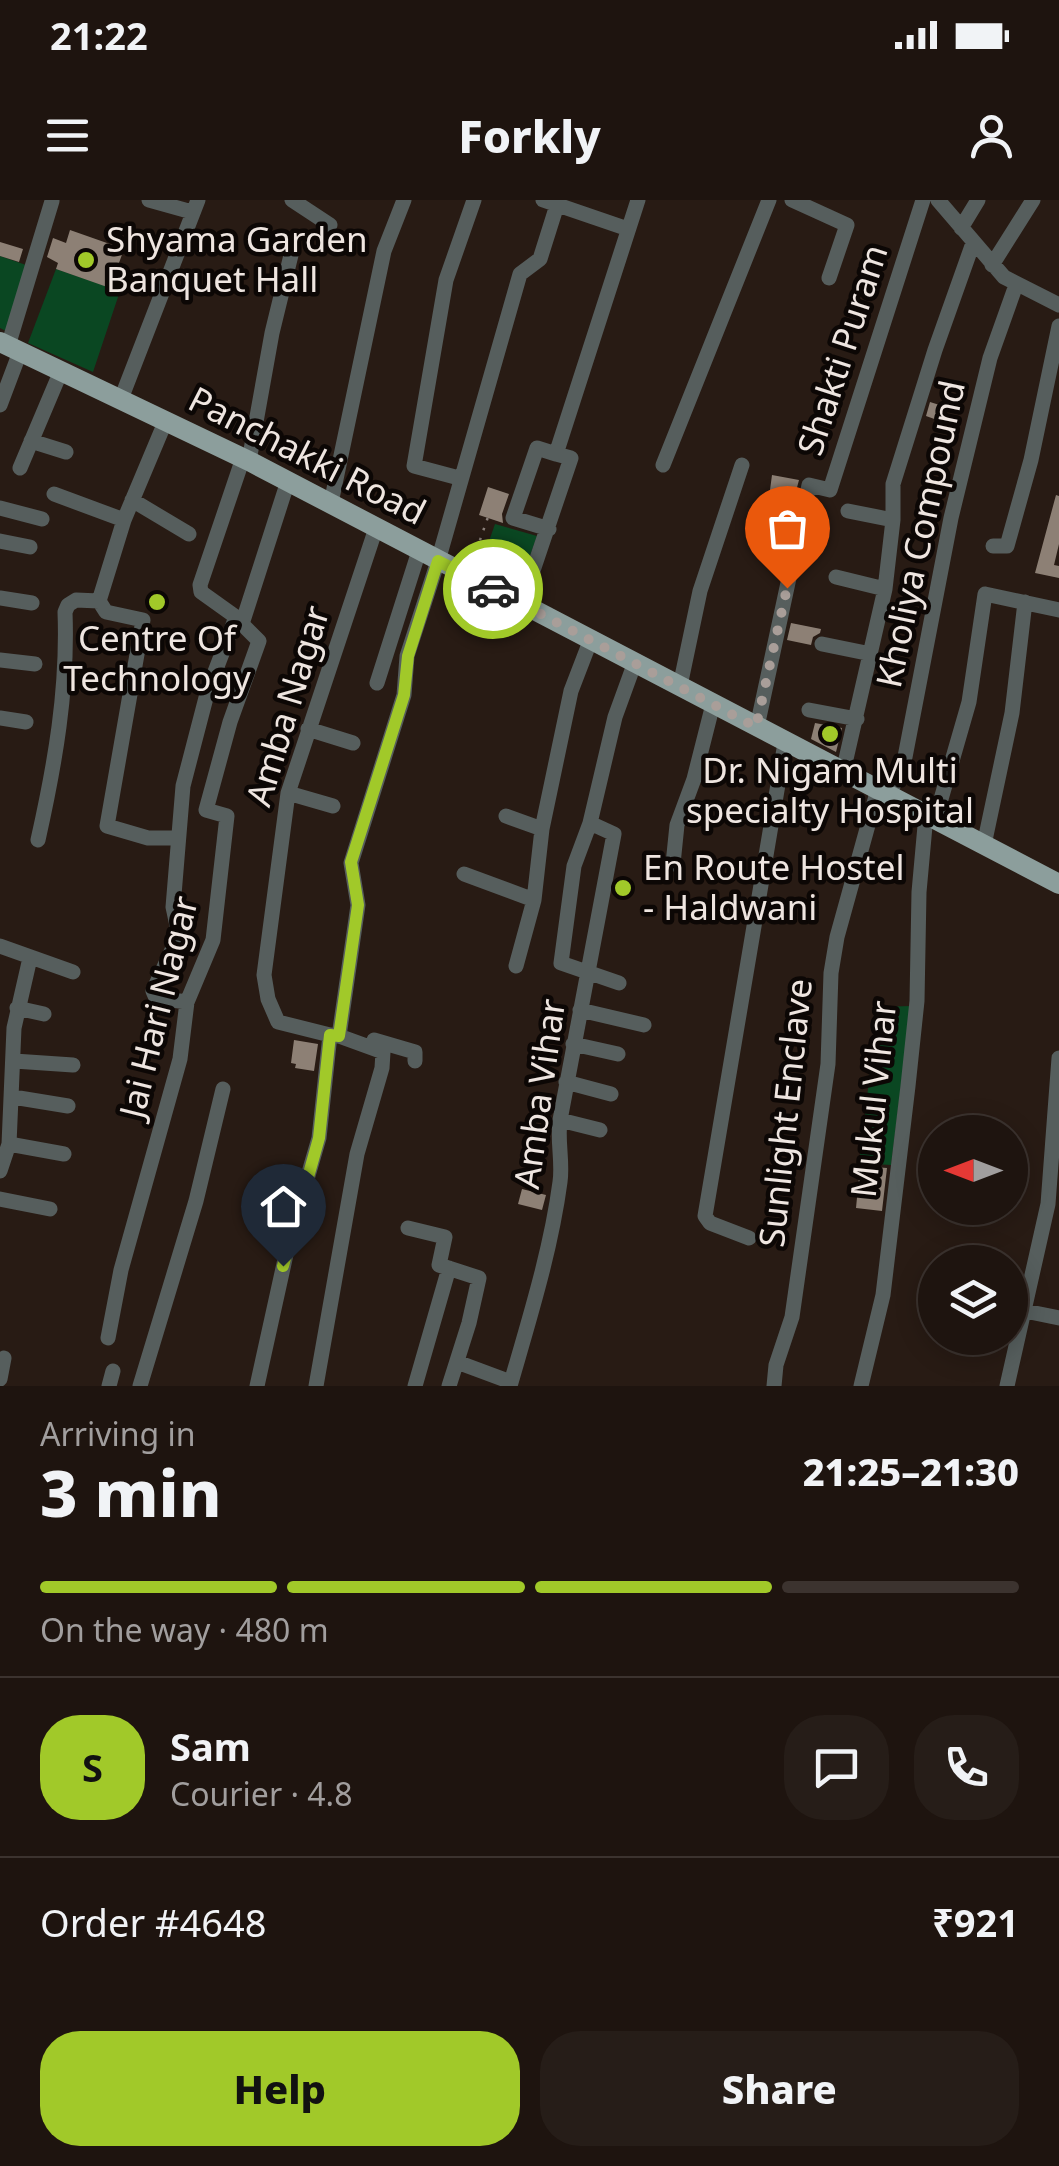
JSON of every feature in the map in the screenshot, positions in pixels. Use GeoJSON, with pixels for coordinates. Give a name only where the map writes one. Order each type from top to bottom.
{"type":"FeatureCollection","features":[{"type":"Feature","properties":{"kind":"main road","name":"Panchakki Road"},"geometry":{"type":"LineString","coordinates":[[9,347],[246,459],[1059,884]]}},
{"type":"Feature","properties":{"kind":"street"},"geometry":{"type":"LineString","coordinates":[[121,399],[195,206],[149,200]]}},
{"type":"Feature","properties":{"kind":"street"},"geometry":{"type":"LineString","coordinates":[[292,200],[330,226]]}},
{"type":"Feature","properties":{"kind":"street"},"geometry":{"type":"LineString","coordinates":[[330,504],[384,251],[404,200]]}},
{"type":"Feature","properties":{"kind":"street"},"geometry":{"type":"LineString","coordinates":[[459,478],[414,466],[446,280],[474,200]]}},
{"type":"Feature","properties":{"kind":"street"},"geometry":{"type":"LineString","coordinates":[[556,454],[638,200]]}},
{"type":"Feature","properties":{"kind":"street"},"geometry":{"type":"LineString","coordinates":[[663,465],[769,200]]}},
{"type":"Feature","properties":{"kind":"street"},"geometry":{"type":"LineString","coordinates":[[792,200],[847,225],[829,278]]}},
{"type":"Feature","properties":{"kind":"street","name":"Shakti Puram"},"geometry":{"type":"LineString","coordinates":[[756,727],[809,486],[830,490],[922,200]]}},
{"type":"Feature","properties":{"kind":"street"},"geometry":{"type":"LineString","coordinates":[[938,200],[992,266],[1016,285],[1059,305]]}},
{"type":"Feature","properties":{"kind":"street"},"geometry":{"type":"LineString","coordinates":[[962,228],[978,200]]}},
{"type":"Feature","properties":{"kind":"street"},"geometry":{"type":"LineString","coordinates":[[992,266],[1032,200]]}},
{"type":"Feature","properties":{"kind":"street"},"geometry":{"type":"LineString","coordinates":[[0,405],[9,347],[52,201]]}},
{"type":"Feature","properties":{"kind":"street"},"geometry":{"type":"LineString","coordinates":[[257,1386],[289,1240],[319,1138],[358,905],[351,862],[404,695],[408,656],[520,274],[540,259],[550,202],[628,229]]}},
{"type":"Feature","properties":{"kind":"street"},"geometry":{"type":"LineString","coordinates":[[843,772],[885,589],[893,484],[973,244]]}},
{"type":"Feature","properties":{"kind":"street"},"geometry":{"type":"LineString","coordinates":[[188,1002],[173,1002],[154,995],[179,935],[174,906],[183,786],[208,690],[239,621],[201,592],[200,585],[246,459],[292,251]]}},
{"type":"Feature","properties":{"kind":"street","name":"Kholiya Compound"},"geometry":{"type":"LineString","coordinates":[[883,792],[905,757],[981,392],[1016,285]]}},
{"type":"Feature","properties":{"kind":"street"},"geometry":{"type":"LineString","coordinates":[[993,546],[1007,546],[1031,460],[1059,326]]}},
{"type":"Feature","properties":{"kind":"street"},"geometry":{"type":"LineString","coordinates":[[20,468],[61,371]]}},
{"type":"Feature","properties":{"kind":"street"},"geometry":{"type":"LineString","coordinates":[[166,420],[124,520],[99,601],[106,612],[142,620],[106,826],[148,838],[177,838]]}},
{"type":"Feature","properties":{"kind":"street"},"geometry":{"type":"LineString","coordinates":[[31,441],[66,452]]}},
{"type":"Feature","properties":{"kind":"street"},"geometry":{"type":"LineString","coordinates":[[522,603],[549,529],[571,458],[537,448],[514,518],[549,529]]}},
{"type":"Feature","properties":{"kind":"street"},"geometry":{"type":"LineString","coordinates":[[680,686],[700,591],[742,465]]}},
{"type":"Feature","properties":{"kind":"street","name":"Jai Hari Nagar"},"geometry":{"type":"LineString","coordinates":[[108,1338],[121,1270],[180,1059],[188,1002],[214,940],[226,816],[206,810],[230,722],[259,641],[239,621],[288,481]]}},
{"type":"Feature","properties":{"kind":"street"},"geometry":{"type":"LineString","coordinates":[[54,494],[124,520]]}},
{"type":"Feature","properties":{"kind":"street"},"geometry":{"type":"LineString","coordinates":[[132,500],[189,534]]}},
{"type":"Feature","properties":{"kind":"street"},"geometry":{"type":"LineString","coordinates":[[0,508],[42,519]]}},
{"type":"Feature","properties":{"kind":"street"},"geometry":{"type":"LineString","coordinates":[[848,510],[893,520]]}},
{"type":"Feature","properties":{"kind":"street","name":"Amba Nagar"},"geometry":{"type":"LineString","coordinates":[[334,1035],[278,1022],[268,999],[264,975],[288,792],[376,528]]}},
{"type":"Feature","properties":{"kind":"street"},"geometry":{"type":"LineString","coordinates":[[0,541],[30,547]]}},
{"type":"Feature","properties":{"kind":"street"},"geometry":{"type":"LineString","coordinates":[[377,683],[418,551]]}},
{"type":"Feature","properties":{"kind":"street"},"geometry":{"type":"LineString","coordinates":[[836,576],[885,589]]}},
{"type":"Feature","properties":{"kind":"street","name":"Mukul Vihar"},"geometry":{"type":"LineString","coordinates":[[861,1386],[883,1295],[908,1086],[916,1001],[919,892],[930,818],[969,702],[985,594],[1025,602]]}},
{"type":"Feature","properties":{"kind":"street"},"geometry":{"type":"LineString","coordinates":[[0,598],[32,603]]}},
{"type":"Feature","properties":{"kind":"street"},"geometry":{"type":"LineString","coordinates":[[38,840],[59,740],[65,612],[68,604],[76,600],[99,601]]}},
{"type":"Feature","properties":{"kind":"street"},"geometry":{"type":"LineString","coordinates":[[984,845],[1012,713],[1025,602],[1059,610]]}},
{"type":"Feature","properties":{"kind":"street"},"geometry":{"type":"LineString","coordinates":[[516,966],[534,900],[542,828],[571,691],[591,638]]}},
{"type":"Feature","properties":{"kind":"street"},"geometry":{"type":"LineString","coordinates":[[822,644],[870,654]]}},
{"type":"Feature","properties":{"kind":"street"},"geometry":{"type":"LineString","coordinates":[[0,660],[35,664]]}},
{"type":"Feature","properties":{"kind":"street"},"geometry":{"type":"LineString","coordinates":[[619,983],[561,963],[574,866],[590,823],[615,717],[635,662]]}},
{"type":"Feature","properties":{"kind":"street"},"geometry":{"type":"LineString","coordinates":[[673,864],[676,825],[694,778],[713,704]]}},
{"type":"Feature","properties":{"kind":"street"},"geometry":{"type":"LineString","coordinates":[[809,710],[858,719]]}},
{"type":"Feature","properties":{"kind":"street"},"geometry":{"type":"LineString","coordinates":[[0,718],[26,722]]}},
{"type":"Feature","properties":{"kind":"street"},"geometry":{"type":"LineString","coordinates":[[308,729],[353,743]]}},
{"type":"Feature","properties":{"kind":"street"},"geometry":{"type":"LineString","coordinates":[[748,1238],[710,1223],[705,1216],[785,743]]}},
{"type":"Feature","properties":{"kind":"street"},"geometry":{"type":"LineString","coordinates":[[288,792],[333,806]]}},
{"type":"Feature","properties":{"kind":"street","name":"Sunlight Enclave"},"geometry":{"type":"LineString","coordinates":[[774,1386],[776,1364],[792,1317],[828,1064],[831,973],[837,937],[883,792]]}},
{"type":"Feature","properties":{"kind":"street"},"geometry":{"type":"LineString","coordinates":[[506,816],[542,828]]}},
{"type":"Feature","properties":{"kind":"street","name":"Amba Vihar"},"geometry":{"type":"LineString","coordinates":[[510,1384],[561,1181],[557,1141],[560,1120],[614,834],[590,823]]}},
{"type":"Feature","properties":{"kind":"street"},"geometry":{"type":"LineString","coordinates":[[464,874],[534,900]]}},
{"type":"Feature","properties":{"kind":"street"},"geometry":{"type":"LineString","coordinates":[[0,946],[73,972]]}},
{"type":"Feature","properties":{"kind":"street"},"geometry":{"type":"LineString","coordinates":[[0,1171],[9,1144],[16,1008],[30,958]]}},
{"type":"Feature","properties":{"kind":"street"},"geometry":{"type":"LineString","coordinates":[[16,1008],[44,1014]]}},
{"type":"Feature","properties":{"kind":"street"},"geometry":{"type":"LineString","coordinates":[[580,1010],[644,1025]]}},
{"type":"Feature","properties":{"kind":"street"},"geometry":{"type":"LineString","coordinates":[[316,1386],[356,1154],[382,1068],[383,1052],[334,1035]]}},
{"type":"Feature","properties":{"kind":"street"},"geometry":{"type":"LineString","coordinates":[[359,1043],[364,1037],[414,1052],[415,1061]]}},
{"type":"Feature","properties":{"kind":"street"},"geometry":{"type":"LineString","coordinates":[[573,1044],[618,1054]]}},
{"type":"Feature","properties":{"kind":"street"},"geometry":{"type":"LineString","coordinates":[[1028,1300],[1053,1204],[1059,1058]]}},
{"type":"Feature","properties":{"kind":"street"},"geometry":{"type":"LineString","coordinates":[[14,1061],[73,1065]]}},
{"type":"Feature","properties":{"kind":"street"},"geometry":{"type":"LineString","coordinates":[[566,1082],[610,1094]]}},
{"type":"Feature","properties":{"kind":"street"},"geometry":{"type":"LineString","coordinates":[[140,1386],[196,1200],[224,1088]]}},
{"type":"Feature","properties":{"kind":"street"},"geometry":{"type":"LineString","coordinates":[[13,1097],[68,1106]]}},
{"type":"Feature","properties":{"kind":"street"},"geometry":{"type":"LineString","coordinates":[[560,1120],[600,1130]]}},
{"type":"Feature","properties":{"kind":"street"},"geometry":{"type":"LineString","coordinates":[[9,1144],[64,1154]]}},
{"type":"Feature","properties":{"kind":"street"},"geometry":{"type":"LineString","coordinates":[[0,1199],[50,1209]]}},
{"type":"Feature","properties":{"kind":"street"},"geometry":{"type":"LineString","coordinates":[[408,1228],[445,1238],[440,1265],[479,1278],[449,1386]]}},
{"type":"Feature","properties":{"kind":"street"},"geometry":{"type":"LineString","coordinates":[[415,1386],[449,1268]]}},
{"type":"Feature","properties":{"kind":"street"},"geometry":{"type":"LineString","coordinates":[[1028,1312],[1059,1318]]}},
{"type":"Feature","properties":{"kind":"street"},"geometry":{"type":"LineString","coordinates":[[1007,1386],[1014,1355]]}},
{"type":"Feature","properties":{"kind":"street"},"geometry":{"type":"LineString","coordinates":[[0,1379],[4,1358]]}},
{"type":"Feature","properties":{"kind":"street"},"geometry":{"type":"LineString","coordinates":[[457,1362],[510,1384]]}},
{"type":"Feature","properties":{"kind":"path"},"geometry":{"type":"LineString","coordinates":[[468,576],[488,518]]}},
{"type":"Feature","properties":{"kind":"green space"},"geometry":{"type":"Polygon","coordinates":[[[0,256],[29,266],[8,332],[0,328],[0,256]]]}},
{"type":"Feature","properties":{"kind":"green space"},"geometry":{"type":"Polygon","coordinates":[[[56,269],[120,291],[93,372],[28,343],[56,269]]]}},
{"type":"Feature","properties":{"kind":"green space"},"geometry":{"type":"Polygon","coordinates":[[[495,524],[537,536],[520,584],[481,564],[495,524]]]}},
{"type":"Feature","properties":{"kind":"green space"},"geometry":{"type":"Polygon","coordinates":[[[911,1006],[891,1165],[859,1163],[878,1007],[911,1006]]]}},
{"type":"Feature","properties":{"kind":"building","name":"Shyama Garden Banquet Hall"},"geometry":{"type":"Polygon","coordinates":[[[70,230],[124,249],[110,288],[56,269],[58,263],[47,257],[53,238],[66,243],[70,230]]]}},
{"type":"Feature","properties":{"kind":"building"},"geometry":{"type":"Polygon","coordinates":[[[0,242],[23,249],[19,262],[0,256],[0,242]]]}},
{"type":"Feature","properties":{"kind":"building"},"geometry":{"type":"Polygon","coordinates":[[[930,402],[946,407],[940,421],[926,416],[930,402]]]}},
{"type":"Feature","properties":{"kind":"building"},"geometry":{"type":"Polygon","coordinates":[[[772,475],[799,480],[795,495],[770,490],[772,475]]]}},
{"type":"Feature","properties":{"kind":"building"},"geometry":{"type":"Polygon","coordinates":[[[488,487],[509,494],[503,523],[479,515],[488,487]]]}},
{"type":"Feature","properties":{"kind":"building"},"geometry":{"type":"Polygon","coordinates":[[[1056,495],[1059,544],[1054,565],[1059,566],[1059,578],[1035,573],[1056,495]]]}},
{"type":"Feature","properties":{"kind":"building"},"geometry":{"type":"Polygon","coordinates":[[[791,623],[821,629],[820,633],[813,637],[811,645],[787,640],[791,623]]]}},
{"type":"Feature","properties":{"kind":"building"},"geometry":{"type":"Polygon","coordinates":[[[815,723],[842,728],[836,752],[811,739],[815,723]]]}},
{"type":"Feature","properties":{"kind":"building"},"geometry":{"type":"Polygon","coordinates":[[[294,1040],[318,1044],[314,1071],[295,1068],[296,1064],[291,1063],[294,1040]]]}},
{"type":"Feature","properties":{"kind":"building"},"geometry":{"type":"Polygon","coordinates":[[[860,1166],[887,1168],[882,1211],[856,1208],[860,1166]]]}},
{"type":"Feature","properties":{"kind":"building"},"geometry":{"type":"Polygon","coordinates":[[[522,1189],[546,1195],[542,1210],[518,1204],[522,1189]]]}},
{"type":"Feature","properties":{"kind":"way so far"},"geometry":{"type":"LineString","coordinates":[[493,589],[756,727],[787,588]]}},
{"type":"Feature","properties":{"kind":"place","name":"Shyama Garden Banquet Hall"},"geometry":{"type":"Point","coordinates":[86,260]}},
{"type":"Feature","properties":{"kind":"place","name":"Centre Of Technology"},"geometry":{"type":"Point","coordinates":[157,602]}},
{"type":"Feature","properties":{"kind":"place","name":"Dr. Nigam Multi specialty Hospital"},"geometry":{"type":"Point","coordinates":[830,734]}},
{"type":"Feature","properties":{"kind":"place","name":"En Route Hostel - Haldwani"},"geometry":{"type":"Point","coordinates":[623,888]}},
{"type":"Feature","properties":{"kind":"route"},"geometry":{"type":"LineString","coordinates":[[283,1266],[319,1138],[330,1035],[339,1036],[358,905],[351,862],[404,695],[408,656],[438,561],[493,589]]}}]}
